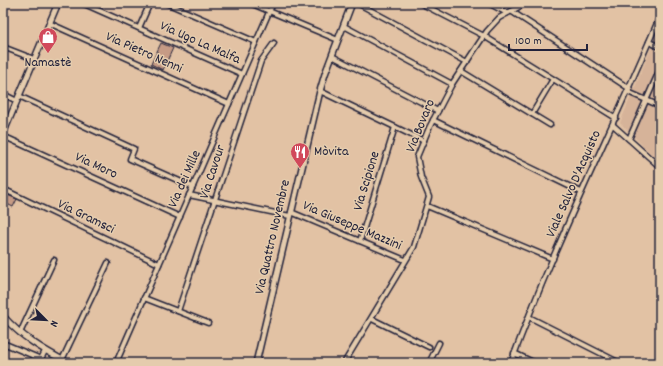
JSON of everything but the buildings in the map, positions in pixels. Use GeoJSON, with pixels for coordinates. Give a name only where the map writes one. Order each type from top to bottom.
{"type":"FeatureCollection","features":[{"type":"Feature","properties":{"kind":"street"},"geometry":{"type":"LineString","coordinates":[[3,135],[58,3]]}},
{"type":"Feature","properties":{"kind":"street","name":"Via Ugo La Malfa"},"geometry":{"type":"LineString","coordinates":[[82,3],[242,74]]}},
{"type":"Feature","properties":{"kind":"street"},"geometry":{"type":"LineString","coordinates":[[139,28],[150,3]]}},
{"type":"Feature","properties":{"kind":"street"},"geometry":{"type":"LineString","coordinates":[[166,3],[256,42]]}},
{"type":"Feature","properties":{"kind":"street"},"geometry":{"type":"LineString","coordinates":[[250,3],[338,40]]}},
{"type":"Feature","properties":{"kind":"street","name":"Via dei Mille"},"geometry":{"type":"LineString","coordinates":[[116,363],[273,3]]}},
{"type":"Feature","properties":{"kind":"street"},"geometry":{"type":"LineString","coordinates":[[352,3],[467,62]]}},
{"type":"Feature","properties":{"kind":"street","name":"Via Quattro Novembre"},"geometry":{"type":"LineString","coordinates":[[256,363],[320,91],[352,3]]}},
{"type":"Feature","properties":{"kind":"street"},"geometry":{"type":"LineString","coordinates":[[420,3],[484,36],[616,118]]}},
{"type":"Feature","properties":{"kind":"street"},"geometry":{"type":"LineString","coordinates":[[488,3],[510,12],[629,90],[660,106]]}},
{"type":"Feature","properties":{"kind":"street","name":"Via Bovaro"},"geometry":{"type":"LineString","coordinates":[[344,363],[372,319],[405,260],[414,247],[429,197],[421,177],[417,157],[433,120],[452,84],[484,36],[499,18],[526,3]]}},
{"type":"Feature","properties":{"kind":"street","name":"Viale Salvo D'Acquisto"},"geometry":{"type":"LineString","coordinates":[[511,363],[581,192],[629,90],[659,19]]}},
{"type":"Feature","properties":{"kind":"street","name":"Via Pietro Nenni"},"geometry":{"type":"LineString","coordinates":[[49,23],[229,104]]}},
{"type":"Feature","properties":{"kind":"street"},"geometry":{"type":"LineString","coordinates":[[344,26],[452,84]]}},
{"type":"Feature","properties":{"kind":"street"},"geometry":{"type":"LineString","coordinates":[[649,42],[660,47]]}},
{"type":"Feature","properties":{"kind":"street","name":"Via Cavour"},"geometry":{"type":"LineString","coordinates":[[178,311],[261,61],[274,43]]}},
{"type":"Feature","properties":{"kind":"street"},"geometry":{"type":"LineString","coordinates":[[3,47],[34,59]]}},
{"type":"Feature","properties":{"kind":"street"},"geometry":{"type":"LineString","coordinates":[[332,56],[438,111]]}},
{"type":"Feature","properties":{"kind":"street"},"geometry":{"type":"LineString","coordinates":[[629,139],[660,69]]}},
{"type":"Feature","properties":{"kind":"street"},"geometry":{"type":"LineString","coordinates":[[461,71],[550,124]]}},
{"type":"Feature","properties":{"kind":"street"},"geometry":{"type":"LineString","coordinates":[[532,114],[553,79]]}},
{"type":"Feature","properties":{"kind":"street"},"geometry":{"type":"LineString","coordinates":[[320,91],[424,141]]}},
{"type":"Feature","properties":{"kind":"street"},"geometry":{"type":"LineString","coordinates":[[3,94],[134,149],[130,159],[193,187]]}},
{"type":"Feature","properties":{"kind":"street"},"geometry":{"type":"LineString","coordinates":[[433,120],[581,192]]}},
{"type":"Feature","properties":{"kind":"street"},"geometry":{"type":"LineString","coordinates":[[613,125],[660,167]]}},
{"type":"Feature","properties":{"kind":"street","name":"Via Scipione"},"geometry":{"type":"LineString","coordinates":[[360,241],[396,127]]}},
{"type":"Feature","properties":{"kind":"street","name":"Via Moro"},"geometry":{"type":"LineString","coordinates":[[3,135],[180,217]]}},
{"type":"Feature","properties":{"kind":"street","name":"Via Gramsci"},"geometry":{"type":"LineString","coordinates":[[3,189],[159,264]]}},
{"type":"Feature","properties":{"kind":"street","name":"Via Giuseppe Mazzini"},"geometry":{"type":"LineString","coordinates":[[190,195],[291,214],[405,260]]}},
{"type":"Feature","properties":{"kind":"street"},"geometry":{"type":"LineString","coordinates":[[427,206],[553,259]]}},
{"type":"Feature","properties":{"kind":"street"},"geometry":{"type":"LineString","coordinates":[[20,333],[54,260]]}},
{"type":"Feature","properties":{"kind":"street"},"geometry":{"type":"LineString","coordinates":[[62,360],[108,263]]}},
{"type":"Feature","properties":{"kind":"street"},"geometry":{"type":"LineString","coordinates":[[144,298],[208,323]]}},
{"type":"Feature","properties":{"kind":"street"},"geometry":{"type":"LineString","coordinates":[[3,316],[20,333],[45,351],[68,363]]}},
{"type":"Feature","properties":{"kind":"street"},"geometry":{"type":"LineString","coordinates":[[529,317],[620,363]]}},
{"type":"Feature","properties":{"kind":"street"},"geometry":{"type":"LineString","coordinates":[[372,319],[430,347]]}},
{"type":"Feature","properties":{"kind":"street"},"geometry":{"type":"LineString","coordinates":[[3,343],[40,361],[45,351]]}},
{"type":"Feature","properties":{"kind":"street"},"geometry":{"type":"LineString","coordinates":[[428,363],[439,343]]}},
{"type":"Feature","properties":{"kind":"street"},"geometry":{"type":"LineString","coordinates":[[514,353],[534,363]]}},
{"type":"Feature","properties":{"kind":"shaded area"},"geometry":{"type":"Polygon","coordinates":[[[660,27],[660,162],[620,123],[660,27]]]}},
{"type":"Feature","properties":{"kind":"place","name":"Namastè"},"geometry":{"type":"Point","coordinates":[48,54]}},
{"type":"Feature","properties":{"kind":"place","name":"Mòvita"},"geometry":{"type":"Point","coordinates":[300,169]}}]}
